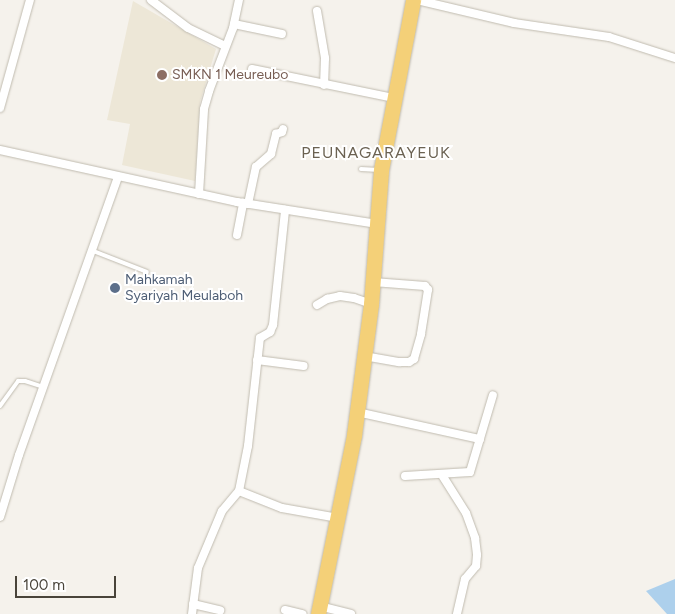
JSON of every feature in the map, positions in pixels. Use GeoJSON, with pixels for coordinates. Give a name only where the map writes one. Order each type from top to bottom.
{"type":"FeatureCollection","features":[{"type":"Feature","properties":{"kind":"highway"},"geometry":{"type":"LineString","coordinates":[[318,610],[338,518],[357,412],[371,304],[381,170],[393,98],[413,0]]}},
{"type":"Feature","properties":{"kind":"street"},"geometry":{"type":"LineString","coordinates":[[0,108],[30,0]]}},
{"type":"Feature","properties":{"kind":"street"},"geometry":{"type":"LineString","coordinates":[[151,0],[188,28],[225,46]]}},
{"type":"Feature","properties":{"kind":"street"},"geometry":{"type":"LineString","coordinates":[[200,190],[204,109],[234,24],[239,0]]}},
{"type":"Feature","properties":{"kind":"street"},"geometry":{"type":"LineString","coordinates":[[417,0],[514,23],[609,37],[675,58]]}},
{"type":"Feature","properties":{"kind":"street"},"geometry":{"type":"LineString","coordinates":[[317,11],[325,58],[324,85]]}},
{"type":"Feature","properties":{"kind":"street"},"geometry":{"type":"LineString","coordinates":[[234,24],[282,34]]}},
{"type":"Feature","properties":{"kind":"street"},"geometry":{"type":"LineString","coordinates":[[252,69],[393,98]]}},
{"type":"Feature","properties":{"kind":"street"},"geometry":{"type":"LineString","coordinates":[[237,235],[256,167],[271,154],[276,134],[282,132],[283,129]]}},
{"type":"Feature","properties":{"kind":"street"},"geometry":{"type":"LineString","coordinates":[[0,150],[118,177],[200,190],[285,210],[377,224]]}},
{"type":"Feature","properties":{"kind":"street"},"geometry":{"type":"LineString","coordinates":[[0,517],[19,455],[118,177]]}},
{"type":"Feature","properties":{"kind":"street"},"geometry":{"type":"LineString","coordinates":[[192,614],[198,568],[222,511],[239,491],[248,446],[261,337],[270,332],[273,325],[285,210]]}},
{"type":"Feature","properties":{"kind":"street"},"geometry":{"type":"LineString","coordinates":[[364,356],[406,362],[414,359],[421,334],[428,290],[425,286],[373,282]]}},
{"type":"Feature","properties":{"kind":"street"},"geometry":{"type":"LineString","coordinates":[[317,305],[327,299],[340,296],[354,298],[371,304]]}},
{"type":"Feature","properties":{"kind":"street"},"geometry":{"type":"LineString","coordinates":[[257,360],[304,366]]}},
{"type":"Feature","properties":{"kind":"street"},"geometry":{"type":"LineString","coordinates":[[405,476],[470,472],[493,395]]}},
{"type":"Feature","properties":{"kind":"street"},"geometry":{"type":"LineString","coordinates":[[357,412],[480,439]]}},
{"type":"Feature","properties":{"kind":"street"},"geometry":{"type":"LineString","coordinates":[[442,475],[466,513],[475,538],[477,555],[476,566],[465,579],[457,614]]}},
{"type":"Feature","properties":{"kind":"street"},"geometry":{"type":"LineString","coordinates":[[239,491],[282,508],[338,518]]}},
{"type":"Feature","properties":{"kind":"street"},"geometry":{"type":"LineString","coordinates":[[193,604],[220,610]]}},
{"type":"Feature","properties":{"kind":"street"},"geometry":{"type":"LineString","coordinates":[[286,610],[303,614]]}},
{"type":"Feature","properties":{"kind":"street"},"geometry":{"type":"LineString","coordinates":[[318,610],[351,614]]}},
{"type":"Feature","properties":{"kind":"lane"},"geometry":{"type":"LineString","coordinates":[[361,169],[381,170]]}},
{"type":"Feature","properties":{"kind":"lane"},"geometry":{"type":"LineString","coordinates":[[91,250],[147,272]]}},
{"type":"Feature","properties":{"kind":"lane"},"geometry":{"type":"LineString","coordinates":[[0,406],[18,382],[25,380],[44,387]]}},
{"type":"Feature","properties":{"kind":"shaded area","name":"SMKN 1 Meureubo"},"geometry":{"type":"Polygon","coordinates":[[[133,1],[216,49],[200,102],[195,181],[122,165],[130,124],[107,120],[133,1]]]}},
{"type":"Feature","properties":{"kind":"water"},"geometry":{"type":"Polygon","coordinates":[[[675,579],[675,614],[667,614],[646,591],[675,579]]]}},
{"type":"Feature","properties":{"kind":"place","name":"SMKN 1 Meureubo"},"geometry":{"type":"Point","coordinates":[162,75]}},
{"type":"Feature","properties":{"kind":"place","name":"Mahkamah Syariyah Meulaboh"},"geometry":{"type":"Point","coordinates":[115,288]}},
{"type":"Feature","properties":{"kind":"district","name":"PEUNAGARAYEUK"},"geometry":{"type":"Point","coordinates":[376,153]}}]}
